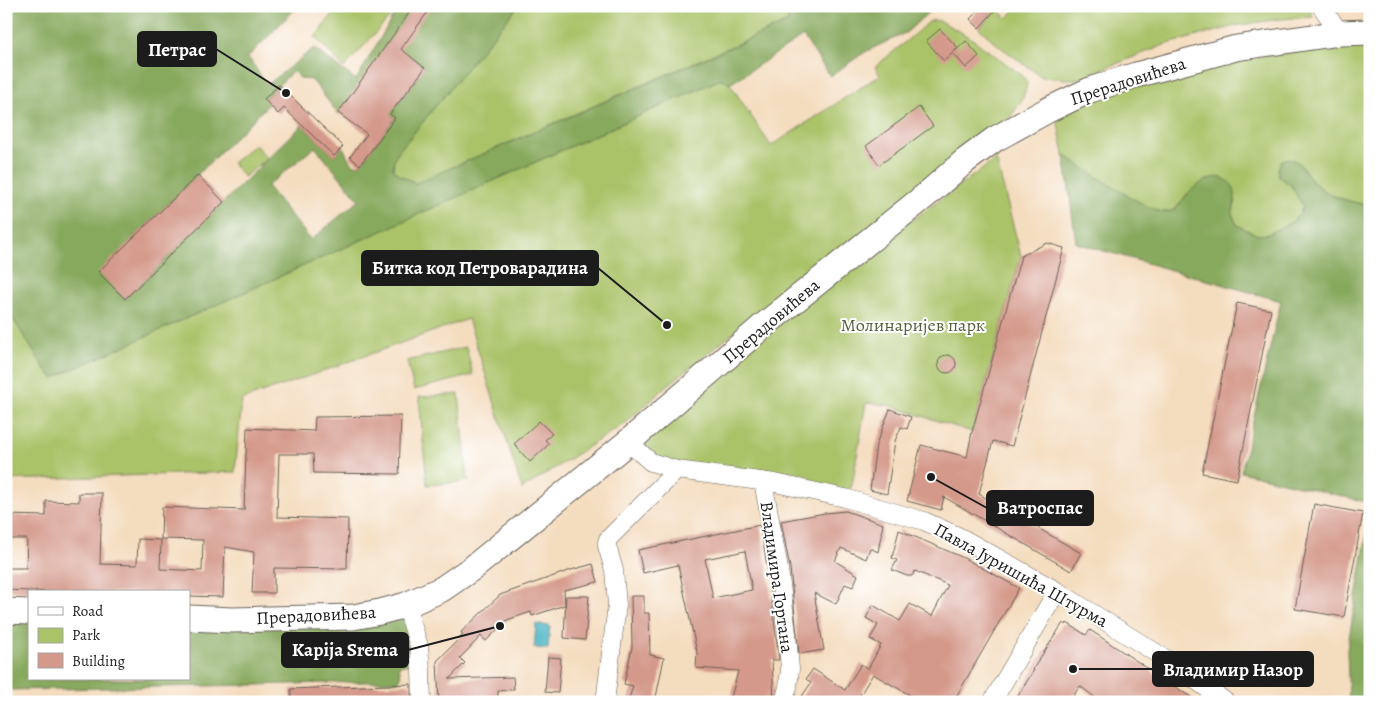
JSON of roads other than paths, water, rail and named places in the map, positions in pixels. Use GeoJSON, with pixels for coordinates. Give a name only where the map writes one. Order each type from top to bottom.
{"type":"FeatureCollection","features":[{"type":"Feature","properties":{"kind":"main road","name":"Прерадовићева"},"geometry":{"type":"LineString","coordinates":[[190,618],[232,620],[352,616],[380,612],[406,604],[442,589],[474,567],[628,442],[763,326],[925,196],[965,161],[995,139],[1090,90],[1136,75],[1236,48],[1340,33],[1370,32]]}},
{"type":"Feature","properties":{"kind":"main road"},"geometry":{"type":"LineString","coordinates":[[6,611],[28,612]]}},
{"type":"Feature","properties":{"kind":"street"},"geometry":{"type":"LineString","coordinates":[[1321,6],[1340,33]]}},
{"type":"Feature","properties":{"kind":"street","name":"Павла Јуришића Штурма"},"geometry":{"type":"LineString","coordinates":[[628,442],[651,462],[677,470],[763,481],[845,498],[924,521],[962,538],[1057,591],[1169,661],[1226,702]]}},
{"type":"Feature","properties":{"kind":"street"},"geometry":{"type":"LineString","coordinates":[[606,702],[617,605],[614,570],[607,542],[677,470]]}},
{"type":"Feature","properties":{"kind":"street","name":"Владимира Гортана"},"geometry":{"type":"LineString","coordinates":[[763,481],[779,570],[787,633],[790,669],[784,702]]}},
{"type":"Feature","properties":{"kind":"street"},"geometry":{"type":"LineString","coordinates":[[992,702],[1057,591]]}},
{"type":"Feature","properties":{"kind":"street"},"geometry":{"type":"LineString","coordinates":[[406,604],[418,646],[422,702]]}},
{"type":"Feature","properties":{"kind":"water"},"geometry":{"type":"Polygon","coordinates":[[[536,624],[550,626],[548,649],[534,648],[536,624]]]}},
{"type":"Feature","properties":{"kind":"place","name":"Петрас"},"geometry":{"type":"Point","coordinates":[286,93]}},
{"type":"Feature","properties":{"kind":"place","name":"Битка код Петроварадина"},"geometry":{"type":"Point","coordinates":[667,325]}},
{"type":"Feature","properties":{"kind":"place","name":"Ватроспас"},"geometry":{"type":"Point","coordinates":[931,477]}},
{"type":"Feature","properties":{"kind":"place","name":"Kapija Srema"},"geometry":{"type":"Point","coordinates":[500,626]}},
{"type":"Feature","properties":{"kind":"place","name":"Владимир Назор"},"geometry":{"type":"Point","coordinates":[1073,669]}},
{"type":"Feature","properties":{"kind":"park label","name":"Молинаријев парк"},"geometry":{"type":"Point","coordinates":[913,325]}}]}
